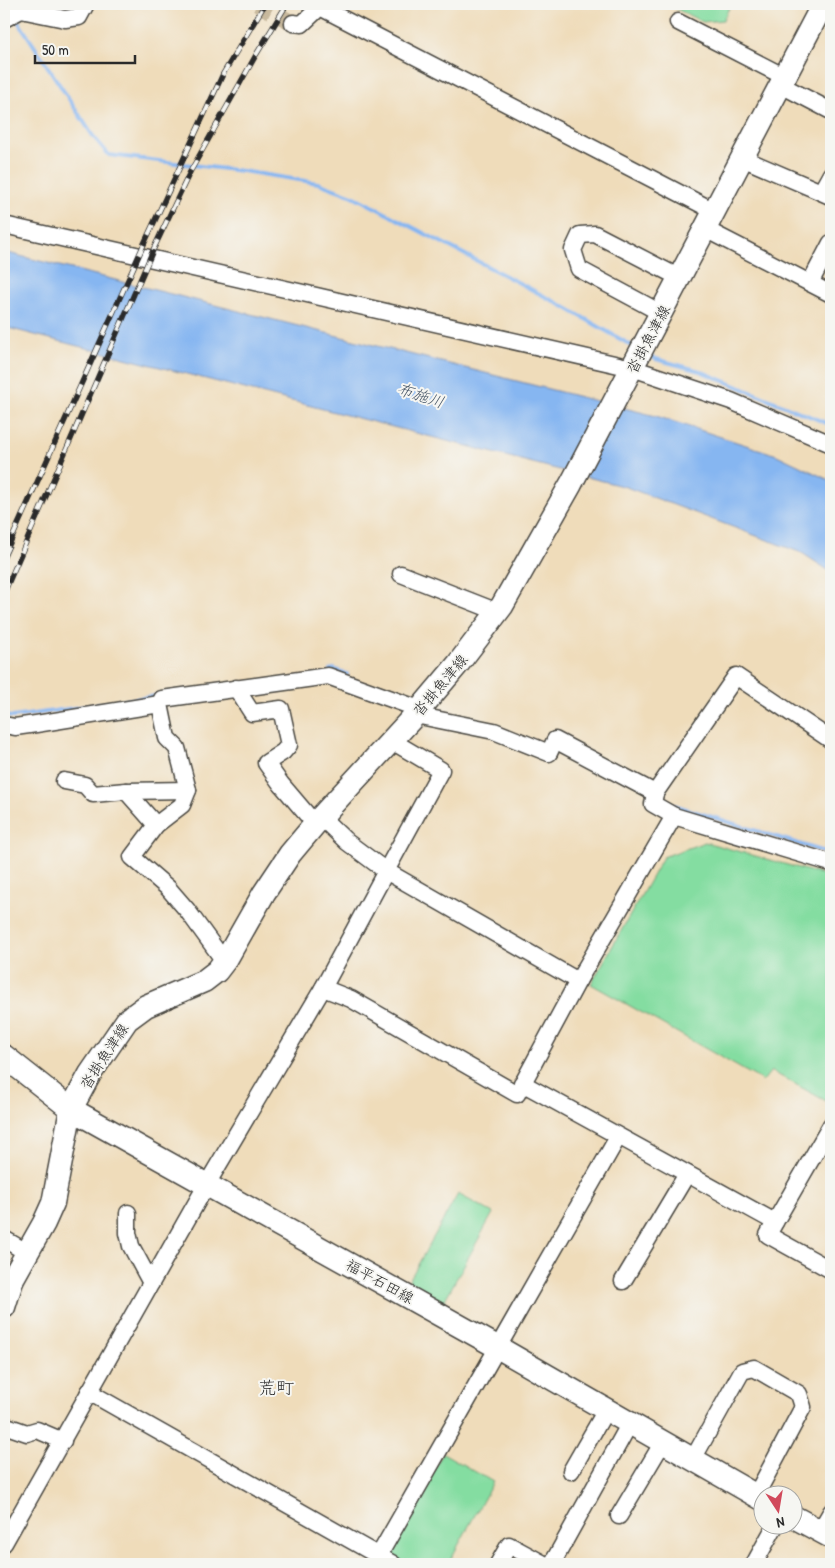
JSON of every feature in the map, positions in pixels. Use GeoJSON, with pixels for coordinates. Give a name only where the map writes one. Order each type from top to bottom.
{"type":"FeatureCollection","features":[{"type":"Feature","properties":{"kind":"main road","name":"沓掛魚津線"},"geometry":{"type":"LineString","coordinates":[[4,1306],[13,1278],[53,1203],[72,1109],[90,1074],[127,1020],[146,1006],[204,981],[217,970],[227,958],[264,893],[290,854],[417,712],[458,664],[498,612],[571,484],[823,4]]}},
{"type":"Feature","properties":{"kind":"main road","name":"福平石田線"},"geometry":{"type":"LineString","coordinates":[[4,1056],[72,1109],[499,1348],[752,1493]]}},
{"type":"Feature","properties":{"kind":"main road"},"geometry":{"type":"LineString","coordinates":[[802,1519],[828,1527]]}},
{"type":"Feature","properties":{"kind":"street"},"geometry":{"type":"LineString","coordinates":[[4,17],[21,10],[64,18],[79,17],[86,4]]}},
{"type":"Feature","properties":{"kind":"street"},"geometry":{"type":"LineString","coordinates":[[293,22],[302,24],[320,7],[709,220],[831,294]]}},
{"type":"Feature","properties":{"kind":"street"},"geometry":{"type":"LineString","coordinates":[[678,22],[783,81],[831,111]]}},
{"type":"Feature","properties":{"kind":"street"},"geometry":{"type":"LineString","coordinates":[[742,158],[826,195],[831,174]]}},
{"type":"Feature","properties":{"kind":"street"},"geometry":{"type":"LineString","coordinates":[[4,225],[632,368],[731,401],[831,444]]}},
{"type":"Feature","properties":{"kind":"street"},"geometry":{"type":"LineString","coordinates":[[661,313],[579,269],[573,250],[580,235],[595,234],[680,278]]}},
{"type":"Feature","properties":{"kind":"street"},"geometry":{"type":"LineString","coordinates":[[810,283],[831,244]]}},
{"type":"Feature","properties":{"kind":"street"},"geometry":{"type":"LineString","coordinates":[[401,574],[498,612]]}},
{"type":"Feature","properties":{"kind":"street"},"geometry":{"type":"LineString","coordinates":[[227,958],[219,954],[187,910],[168,888],[132,857],[156,825],[182,805],[188,790],[177,748],[168,738],[160,704],[162,699],[328,676],[417,712],[494,731],[548,753],[555,740],[655,793]]}},
{"type":"Feature","properties":{"kind":"street"},"geometry":{"type":"LineString","coordinates":[[831,740],[736,676],[655,793],[653,804],[674,816],[831,863]]}},
{"type":"Feature","properties":{"kind":"street"},"geometry":{"type":"LineString","coordinates":[[236,688],[252,713],[281,709],[289,745],[283,752],[266,763],[280,784],[318,821],[386,872],[578,981]]}},
{"type":"Feature","properties":{"kind":"street"},"geometry":{"type":"LineString","coordinates":[[4,725],[15,727],[160,704]]}},
{"type":"Feature","properties":{"kind":"street"},"geometry":{"type":"LineString","coordinates":[[4,1543],[207,1184],[323,988],[441,770],[392,741]]}},
{"type":"Feature","properties":{"kind":"street"},"geometry":{"type":"LineString","coordinates":[[64,781],[85,785],[93,794],[126,791],[188,790]]}},
{"type":"Feature","properties":{"kind":"street"},"geometry":{"type":"LineString","coordinates":[[126,791],[156,825]]}},
{"type":"Feature","properties":{"kind":"street"},"geometry":{"type":"LineString","coordinates":[[323,988],[351,999],[516,1094],[578,981],[674,816]]}},
{"type":"Feature","properties":{"kind":"street"},"geometry":{"type":"LineString","coordinates":[[522,1083],[775,1222]]}},
{"type":"Feature","properties":{"kind":"street"},"geometry":{"type":"LineString","coordinates":[[831,1125],[768,1235],[831,1270]]}},
{"type":"Feature","properties":{"kind":"street"},"geometry":{"type":"LineString","coordinates":[[89,1392],[382,1561],[618,1137]]}},
{"type":"Feature","properties":{"kind":"street"},"geometry":{"type":"LineString","coordinates":[[623,1281],[687,1174]]}},
{"type":"Feature","properties":{"kind":"street"},"geometry":{"type":"LineString","coordinates":[[128,1213],[128,1233],[131,1246],[150,1284]]}},
{"type":"Feature","properties":{"kind":"street"},"geometry":{"type":"LineString","coordinates":[[4,1239],[28,1252]]}},
{"type":"Feature","properties":{"kind":"street"},"geometry":{"type":"LineString","coordinates":[[693,1459],[742,1371],[754,1368],[799,1394],[803,1407],[764,1486]]}},
{"type":"Feature","properties":{"kind":"street"},"geometry":{"type":"LineString","coordinates":[[571,1471],[606,1410]]}},
{"type":"Feature","properties":{"kind":"street"},"geometry":{"type":"LineString","coordinates":[[552,1564],[630,1423]]}},
{"type":"Feature","properties":{"kind":"street"},"geometry":{"type":"LineString","coordinates":[[4,1425],[27,1433],[37,1430],[63,1441]]}},
{"type":"Feature","properties":{"kind":"street"},"geometry":{"type":"LineString","coordinates":[[619,1516],[663,1442]]}},
{"type":"Feature","properties":{"kind":"street"},"geometry":{"type":"LineString","coordinates":[[754,1564],[769,1536]]}},
{"type":"Feature","properties":{"kind":"street"},"geometry":{"type":"LineString","coordinates":[[498,1564],[509,1545],[544,1564]]}},
{"type":"Feature","properties":{"kind":"green space"},"geometry":{"type":"Polygon","coordinates":[[[666,4],[731,4],[723,20],[703,22],[666,4]]]}},
{"type":"Feature","properties":{"kind":"green space"},"geometry":{"type":"Polygon","coordinates":[[[705,842],[831,877],[831,1096],[828,1102],[771,1071],[763,1081],[591,984],[663,857],[705,842]]]}},
{"type":"Feature","properties":{"kind":"green space"},"geometry":{"type":"Polygon","coordinates":[[[458,1194],[493,1213],[443,1303],[407,1284],[458,1194]]]}},
{"type":"Feature","properties":{"kind":"green space"},"geometry":{"type":"Polygon","coordinates":[[[443,1453],[493,1482],[448,1564],[404,1564],[385,1554],[443,1453]]]}},
{"type":"Feature","properties":{"kind":"water","name":"布施川"},"geometry":{"type":"Polygon","coordinates":[[[4,252],[656,416],[777,455],[831,481],[831,572],[802,553],[626,487],[4,327],[4,252]]]}},
{"type":"Feature","properties":{"kind":"waterway"},"geometry":{"type":"LineString","coordinates":[[16,18],[93,136],[109,155],[242,171],[318,183],[353,196],[563,306],[634,347]]}},
{"type":"Feature","properties":{"kind":"waterway"},"geometry":{"type":"LineString","coordinates":[[647,354],[656,359],[700,371],[831,425]]}},
{"type":"Feature","properties":{"kind":"waterway"},"geometry":{"type":"LineString","coordinates":[[330,670],[334,669],[347,674]]}},
{"type":"Feature","properties":{"kind":"waterway"},"geometry":{"type":"LineString","coordinates":[[4,716],[13,717],[157,696]]}},
{"type":"Feature","properties":{"kind":"waterway"},"geometry":{"type":"LineString","coordinates":[[664,802],[831,854]]}},
{"type":"Feature","properties":{"kind":"tunnel"},"geometry":{"type":"LineString","coordinates":[[257,4],[293,23]]}},
{"type":"Feature","properties":{"kind":"railway"},"geometry":{"type":"LineString","coordinates":[[4,556],[144,244],[223,74],[265,4]]}},
{"type":"Feature","properties":{"kind":"railway"},"geometry":{"type":"LineString","coordinates":[[4,593],[154,248],[190,172],[287,4]]}},
{"type":"Feature","properties":{"kind":"district","name":"荒町"},"geometry":{"type":"Point","coordinates":[276,1387]}}]}
